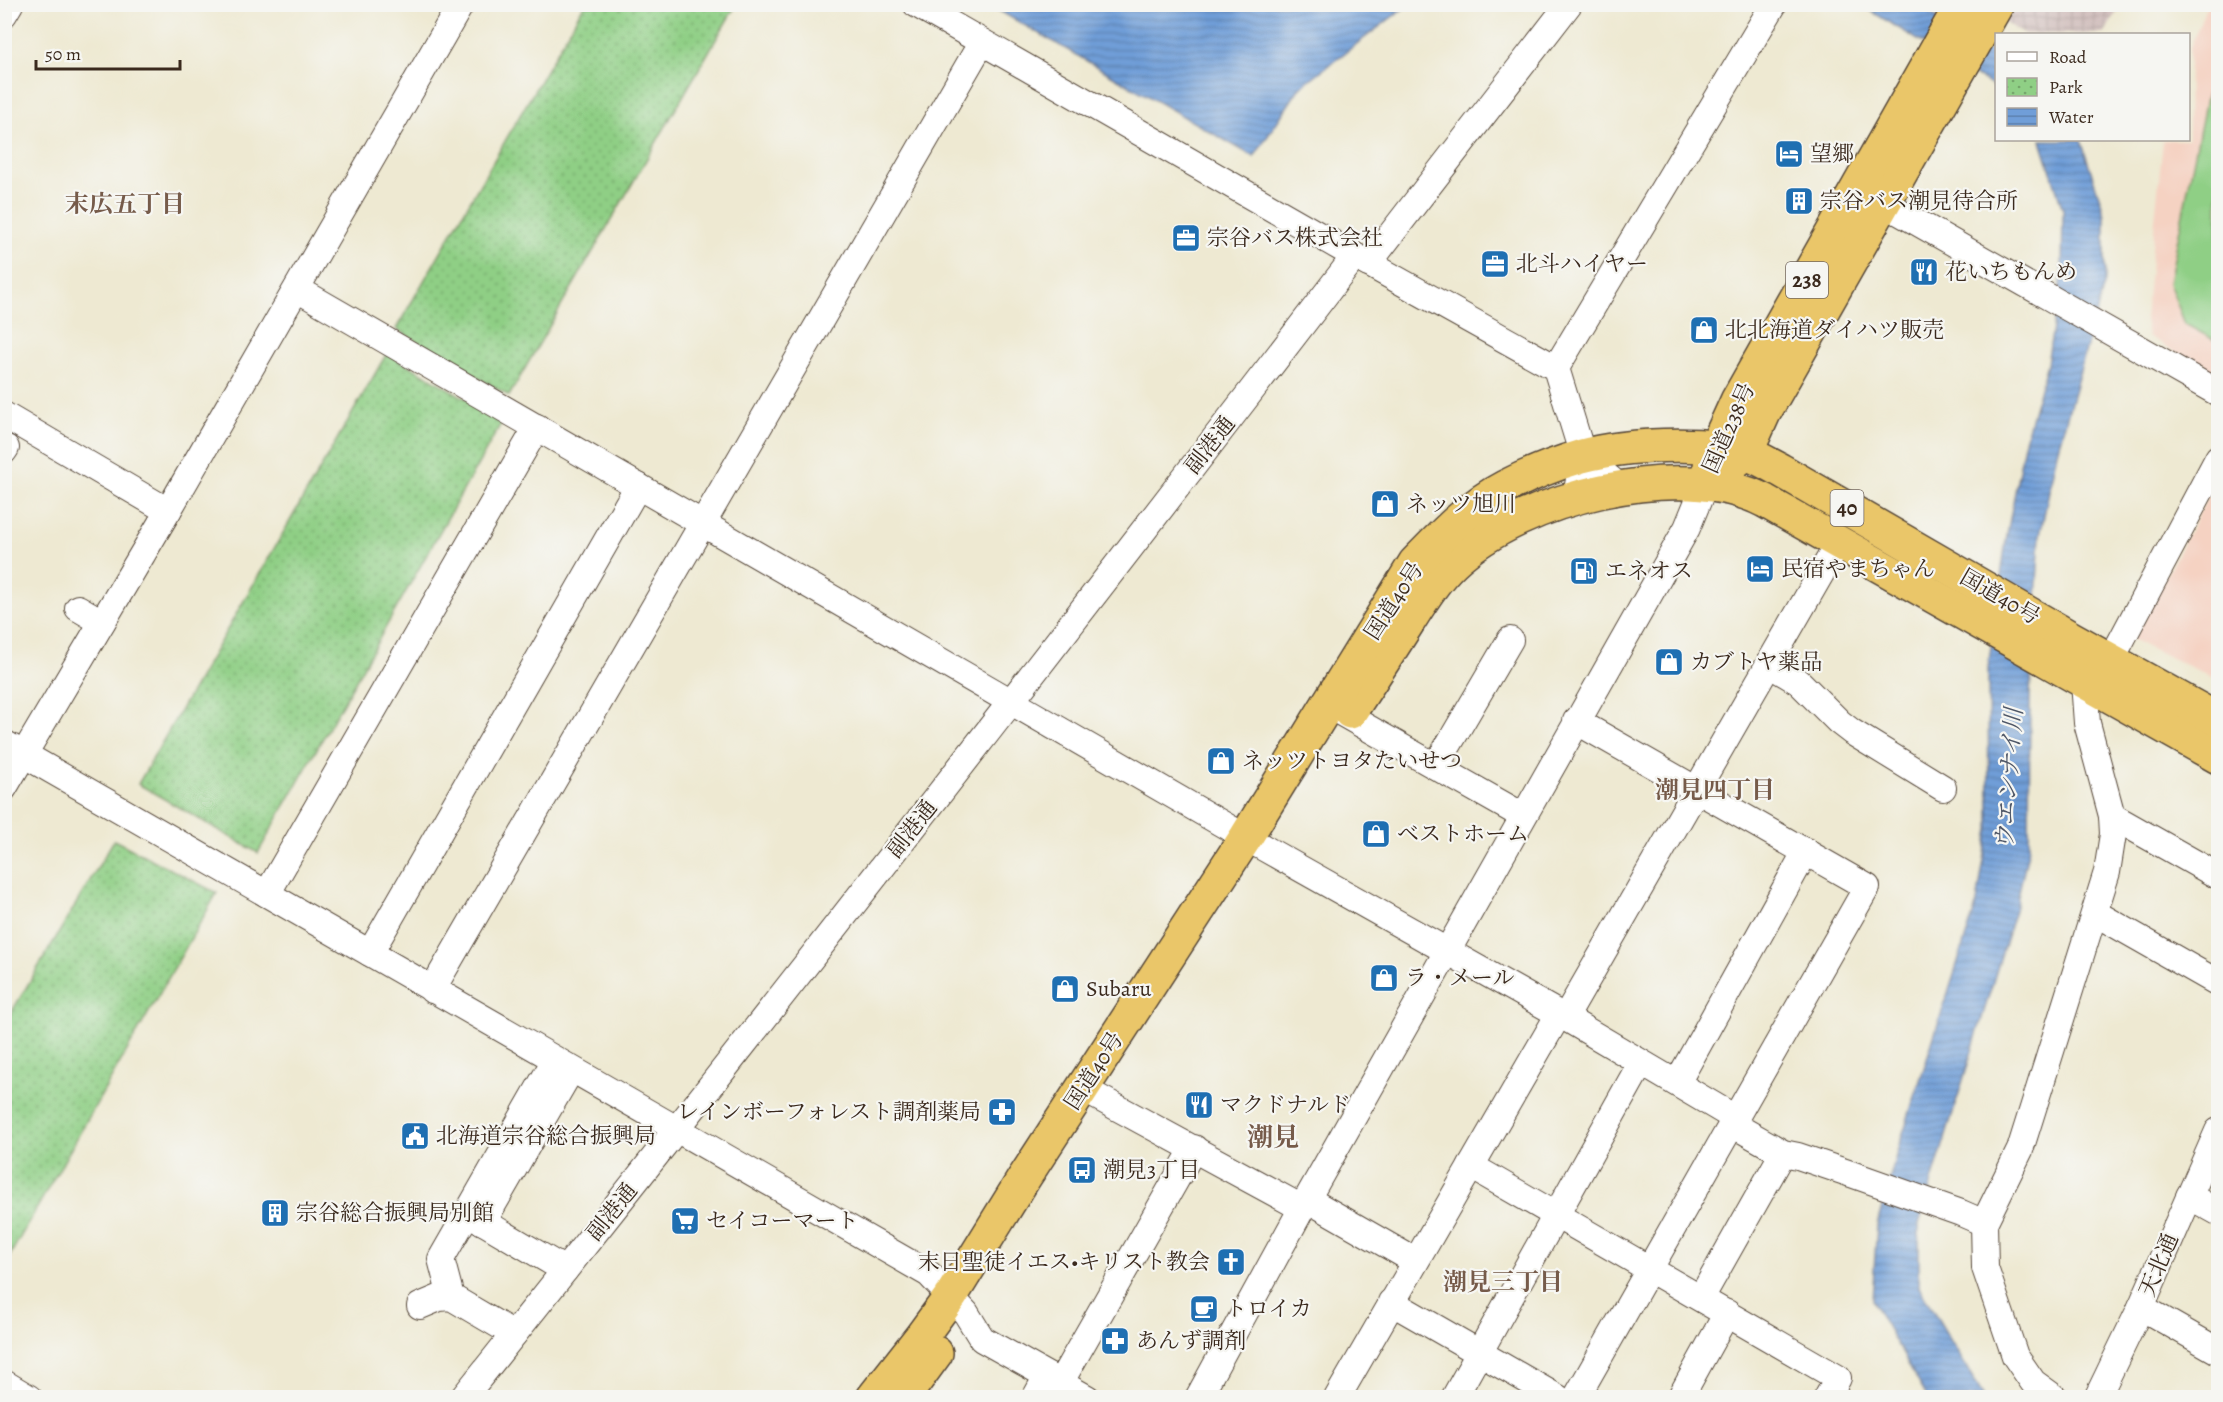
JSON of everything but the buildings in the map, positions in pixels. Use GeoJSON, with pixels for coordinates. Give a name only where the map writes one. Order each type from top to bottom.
{"type":"FeatureCollection","features":[{"type":"Feature","properties":{"kind":"highway","name":"国道238号"},"geometry":{"type":"LineString","coordinates":[[1872,197],[1918,80],[1962,4]]}},
{"type":"Feature","properties":{"kind":"highway","name":"国道238号"},"geometry":{"type":"LineString","coordinates":[[1705,484],[1731,450],[1737,401],[1872,197],[1946,96],[1996,6]]}},
{"type":"Feature","properties":{"kind":"highway","name":"国道40号"},"geometry":{"type":"LineString","coordinates":[[1338,711],[1415,563],[1442,534],[1474,507],[1504,488],[1544,469],[1583,456],[1652,447],[1731,450],[1782,471],[2218,720]]}},
{"type":"Feature","properties":{"kind":"highway","name":"国道40号"},"geometry":{"type":"LineString","coordinates":[[903,1398],[959,1304],[1338,711],[1454,562],[1509,524],[1527,515],[1576,497],[1657,484],[1705,484],[1734,488],[1752,494],[2218,757]]}},
{"type":"Feature","properties":{"kind":"highway","name":"国道40号"},"geometry":{"type":"LineString","coordinates":[[873,1398],[921,1337],[959,1304]]}},
{"type":"Feature","properties":{"kind":"street"},"geometry":{"type":"LineString","coordinates":[[4,14],[10,4]]}},
{"type":"Feature","properties":{"kind":"street"},"geometry":{"type":"LineString","coordinates":[[4,788],[14,749],[102,622],[461,4]]}},
{"type":"Feature","properties":{"kind":"street"},"geometry":{"type":"LineString","coordinates":[[916,4],[1362,260],[1556,368],[1583,456],[1576,497]]}},
{"type":"Feature","properties":{"kind":"street","name":"副港通"},"geometry":{"type":"LineString","coordinates":[[464,1398],[1362,260],[1569,4]]}},
{"type":"Feature","properties":{"kind":"street"},"geometry":{"type":"LineString","coordinates":[[1556,368],[1774,4]]}},
{"type":"Feature","properties":{"kind":"street"},"geometry":{"type":"LineString","coordinates":[[432,990],[982,42]]}},
{"type":"Feature","properties":{"kind":"street"},"geometry":{"type":"LineString","coordinates":[[1872,197],[2218,393]]}},
{"type":"Feature","properties":{"kind":"street"},"geometry":{"type":"LineString","coordinates":[[297,289],[1011,703],[1562,1016],[1677,1083],[1783,1154],[1798,1156],[1854,1174],[1972,1218]]}},
{"type":"Feature","properties":{"kind":"street"},"geometry":{"type":"LineString","coordinates":[[4,415],[168,511]]}},
{"type":"Feature","properties":{"kind":"street"},"geometry":{"type":"LineString","coordinates":[[267,894],[537,427]]}},
{"type":"Feature","properties":{"kind":"street"},"geometry":{"type":"LineString","coordinates":[[1583,456],[1622,489]]}},
{"type":"Feature","properties":{"kind":"street"},"geometry":{"type":"LineString","coordinates":[[2111,660],[2218,458]]}},
{"type":"Feature","properties":{"kind":"street"},"geometry":{"type":"LineString","coordinates":[[1198,1398],[1305,1203],[1687,528],[1705,484]]}},
{"type":"Feature","properties":{"kind":"street"},"geometry":{"type":"LineString","coordinates":[[370,953],[638,486]]}},
{"type":"Feature","properties":{"kind":"street"},"geometry":{"type":"LineString","coordinates":[[1337,1398],[1415,1261],[1696,789],[1838,544]]}},
{"type":"Feature","properties":{"kind":"street"},"geometry":{"type":"LineString","coordinates":[[78,608],[102,622]]}},
{"type":"Feature","properties":{"kind":"street"},"geometry":{"type":"LineString","coordinates":[[1436,766],[1510,640]]}},
{"type":"Feature","properties":{"kind":"street"},"geometry":{"type":"LineString","coordinates":[[1769,664],[1799,682],[1852,732],[1943,788]]}},
{"type":"Feature","properties":{"kind":"street"},"geometry":{"type":"LineString","coordinates":[[2055,1398],[2033,1383],[2015,1356],[1985,1268],[1972,1218],[2020,1150],[2107,872],[2113,834],[2112,816],[2074,676]]}},
{"type":"Feature","properties":{"kind":"street"},"geometry":{"type":"LineString","coordinates":[[1338,711],[1523,816]]}},
{"type":"Feature","properties":{"kind":"street"},"geometry":{"type":"LineString","coordinates":[[1576,721],[1867,887],[1576,1398]]}},
{"type":"Feature","properties":{"kind":"street"},"geometry":{"type":"LineString","coordinates":[[14,749],[929,1274],[959,1304],[982,1340],[1047,1385],[1087,1398]]}},
{"type":"Feature","properties":{"kind":"street"},"geometry":{"type":"LineString","coordinates":[[2112,816],[2218,876]]}},
{"type":"Feature","properties":{"kind":"street"},"geometry":{"type":"LineString","coordinates":[[1677,1083],[1806,851]]}},
{"type":"Feature","properties":{"kind":"street"},"geometry":{"type":"LineString","coordinates":[[2095,913],[2218,983]]}},
{"type":"Feature","properties":{"kind":"street"},"geometry":{"type":"LineString","coordinates":[[1454,1398],[1641,1063]]}},
{"type":"Feature","properties":{"kind":"street"},"geometry":{"type":"LineString","coordinates":[[451,1297],[441,1259],[475,1217],[563,1065]]}},
{"type":"Feature","properties":{"kind":"street"},"geometry":{"type":"LineString","coordinates":[[1093,1094],[1415,1261]]}},
{"type":"Feature","properties":{"kind":"street","name":"天北通"},"geometry":{"type":"LineString","coordinates":[[2097,1398],[2141,1307],[2218,1131]]}},
{"type":"Feature","properties":{"kind":"street"},"geometry":{"type":"LineString","coordinates":[[1047,1385],[1194,1148]]}},
{"type":"Feature","properties":{"kind":"street"},"geometry":{"type":"LineString","coordinates":[[1701,1298],[1783,1154]]}},
{"type":"Feature","properties":{"kind":"street"},"geometry":{"type":"LineString","coordinates":[[1471,1166],[1838,1378],[1827,1398]]}},
{"type":"Feature","properties":{"kind":"street"},"geometry":{"type":"LineString","coordinates":[[2189,1196],[2218,1212]]}},
{"type":"Feature","properties":{"kind":"street"},"geometry":{"type":"LineString","coordinates":[[475,1217],[565,1270]]}},
{"type":"Feature","properties":{"kind":"street"},"geometry":{"type":"LineString","coordinates":[[420,1306],[440,1298],[451,1297],[514,1334]]}},
{"type":"Feature","properties":{"kind":"street"},"geometry":{"type":"LineString","coordinates":[[1391,1302],[1558,1398]]}},
{"type":"Feature","properties":{"kind":"street"},"geometry":{"type":"LineString","coordinates":[[2141,1307],[2218,1351]]}},
{"type":"Feature","properties":{"kind":"street"},"geometry":{"type":"LineString","coordinates":[[1680,1398],[1727,1313]]}},
{"type":"Feature","properties":{"kind":"street"},"geometry":{"type":"LineString","coordinates":[[4,1383],[29,1398]]}},
{"type":"Feature","properties":{"kind":"shaded area"},"geometry":{"type":"Polygon","coordinates":[[[1974,5],[2121,5],[2105,33],[2022,33],[1974,5]]]}},
{"type":"Feature","properties":{"kind":"shaded area"},"geometry":{"type":"Polygon","coordinates":[[[2207,5],[2218,5],[2218,377],[2148,336],[2145,319],[2163,141],[2190,141],[2190,48],[2207,5]]]}},
{"type":"Feature","properties":{"kind":"shaded area"},"geometry":{"type":"Polygon","coordinates":[[[2218,478],[2218,680],[2132,639],[2218,478]]]}},
{"type":"Feature","properties":{"kind":"green space"},"geometry":{"type":"Polygon","coordinates":[[[584,5],[736,5],[509,396],[396,329],[584,5]]]}},
{"type":"Feature","properties":{"kind":"green space"},"geometry":{"type":"Polygon","coordinates":[[[2218,62],[2218,342],[2185,324],[2169,283],[2209,84],[2218,62]]]}},
{"type":"Feature","properties":{"kind":"green space"},"geometry":{"type":"Polygon","coordinates":[[[387,353],[503,420],[258,853],[138,784],[387,353]]]}},
{"type":"Feature","properties":{"kind":"green space"},"geometry":{"type":"Polygon","coordinates":[[[114,840],[217,893],[5,1264],[5,1023],[114,840]]]}},
{"type":"Feature","properties":{"kind":"water"},"geometry":{"type":"Polygon","coordinates":[[[989,5],[1408,5],[1300,87],[1254,157],[989,5]]]}},
{"type":"Feature","properties":{"kind":"water"},"geometry":{"type":"Polygon","coordinates":[[[1861,5],[1917,5],[1995,53],[1995,87],[1861,5]]]}},
{"type":"Feature","properties":{"kind":"water","name":"ウエンナイ川"},"geometry":{"type":"Polygon","coordinates":[[[2041,141],[2081,141],[2105,215],[2105,282],[2057,452],[2040,535],[2030,693],[2029,847],[2015,910],[1919,1224],[1919,1287],[1984,1397],[1927,1397],[1872,1300],[1877,1225],[1897,1152],[1977,902],[1989,829],[1988,668],[2006,540],[2024,444],[2047,363],[2062,275],[2063,210],[2041,141]]]}},
{"type":"Feature","properties":{"kind":"place","name":"望郷"},"geometry":{"type":"Point","coordinates":[1789,154]}},
{"type":"Feature","properties":{"kind":"place","name":"宗谷バス潮見待合所"},"geometry":{"type":"Point","coordinates":[1799,201]}},
{"type":"Feature","properties":{"kind":"place","name":"宗谷バス株式会社"},"geometry":{"type":"Point","coordinates":[1186,238]}},
{"type":"Feature","properties":{"kind":"place","name":"北斗ハイヤー"},"geometry":{"type":"Point","coordinates":[1495,264]}},
{"type":"Feature","properties":{"kind":"place","name":"花いちもんめ"},"geometry":{"type":"Point","coordinates":[1924,272]}},
{"type":"Feature","properties":{"kind":"place","name":"北北海道ダイハツ販売"},"geometry":{"type":"Point","coordinates":[1704,330]}},
{"type":"Feature","properties":{"kind":"place","name":"ネッツ旭川"},"geometry":{"type":"Point","coordinates":[1385,504]}},
{"type":"Feature","properties":{"kind":"place","name":"民宿やまちゃん"},"geometry":{"type":"Point","coordinates":[1760,569]}},
{"type":"Feature","properties":{"kind":"place","name":"エネオス"},"geometry":{"type":"Point","coordinates":[1584,571]}},
{"type":"Feature","properties":{"kind":"place","name":"カブトヤ薬品"},"geometry":{"type":"Point","coordinates":[1669,662]}},
{"type":"Feature","properties":{"kind":"place","name":"ネッツトヨタたいせつ"},"geometry":{"type":"Point","coordinates":[1221,761]}},
{"type":"Feature","properties":{"kind":"place","name":"ベストホーム"},"geometry":{"type":"Point","coordinates":[1376,834]}},
{"type":"Feature","properties":{"kind":"place","name":"ラ・メール"},"geometry":{"type":"Point","coordinates":[1384,978]}},
{"type":"Feature","properties":{"kind":"place","name":"Subaru"},"geometry":{"type":"Point","coordinates":[1065,989]}},
{"type":"Feature","properties":{"kind":"place","name":"マクドナルド"},"geometry":{"type":"Point","coordinates":[1199,1105]}},
{"type":"Feature","properties":{"kind":"place","name":"レインボーフォレスト調剤薬局"},"geometry":{"type":"Point","coordinates":[1002,1112]}},
{"type":"Feature","properties":{"kind":"place","name":"北海道宗谷総合振興局"},"geometry":{"type":"Point","coordinates":[415,1136]}},
{"type":"Feature","properties":{"kind":"place","name":"潮見3丁目"},"geometry":{"type":"Point","coordinates":[1082,1170]}},
{"type":"Feature","properties":{"kind":"place","name":"宗谷総合振興局別館"},"geometry":{"type":"Point","coordinates":[275,1213]}},
{"type":"Feature","properties":{"kind":"place","name":"セイコーマート"},"geometry":{"type":"Point","coordinates":[685,1221]}},
{"type":"Feature","properties":{"kind":"place","name":"末日聖徒イエス•キリスト教会"},"geometry":{"type":"Point","coordinates":[1231,1262]}},
{"type":"Feature","properties":{"kind":"place","name":"トロイカ"},"geometry":{"type":"Point","coordinates":[1204,1309]}},
{"type":"Feature","properties":{"kind":"place","name":"あんず調剤"},"geometry":{"type":"Point","coordinates":[1115,1341]}},
{"type":"Feature","properties":{"kind":"district","name":"末広五丁目"},"geometry":{"type":"Point","coordinates":[125,204]}},
{"type":"Feature","properties":{"kind":"district","name":"潮見四丁目"},"geometry":{"type":"Point","coordinates":[1715,790]}},
{"type":"Feature","properties":{"kind":"district","name":"潮見"},"geometry":{"type":"Point","coordinates":[1273,1137]}},
{"type":"Feature","properties":{"kind":"district","name":"潮見三丁目"},"geometry":{"type":"Point","coordinates":[1503,1282]}}]}
